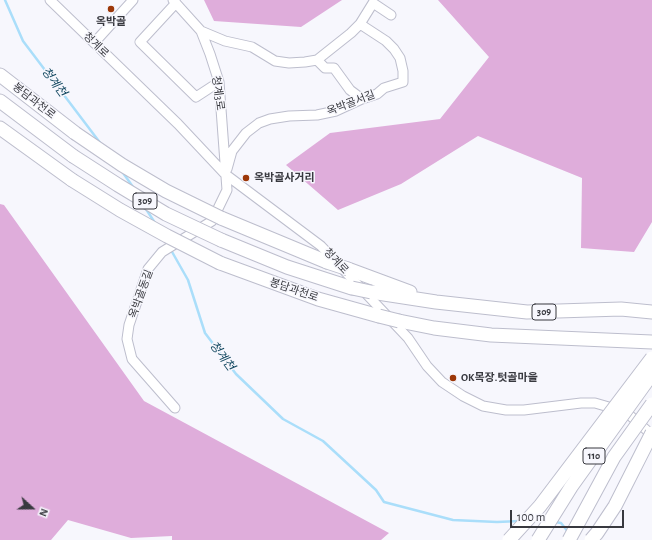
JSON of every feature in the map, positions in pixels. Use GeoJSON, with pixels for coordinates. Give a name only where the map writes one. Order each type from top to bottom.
{"type":"FeatureCollection","features":[{"type":"Feature","properties":{"kind":"highway","name":"봉담과천로"},"geometry":{"type":"LineString","coordinates":[[0,75],[75,133],[122,165],[216,218],[327,262],[436,302]]}},
{"type":"Feature","properties":{"kind":"highway","name":"봉담과천로"},"geometry":{"type":"LineString","coordinates":[[0,101],[73,156],[166,214],[221,240],[287,267],[352,288],[436,302],[527,312],[621,309],[652,304]]}},
{"type":"Feature","properties":{"kind":"highway","name":"봉담과천로"},"geometry":{"type":"LineString","coordinates":[[0,128],[72,180],[120,210],[167,236],[220,263],[318,299],[379,316],[434,328],[492,335],[652,342]]}},
{"type":"Feature","properties":{"kind":"highway","name":"봉담과천로"},"geometry":{"type":"LineString","coordinates":[[621,309],[652,312]]}},
{"type":"Feature","properties":{"kind":"highway","name":"봉담과천로"},"geometry":{"type":"LineString","coordinates":[[625,340],[652,338]]}},
{"type":"Feature","properties":{"kind":"highway"},"geometry":{"type":"LineString","coordinates":[[509,540],[540,506],[652,358]]}},
{"type":"Feature","properties":{"kind":"highway","name":"110"},"geometry":{"type":"LineString","coordinates":[[538,540],[576,481],[652,374]]}},
{"type":"Feature","properties":{"kind":"highway","name":"110"},"geometry":{"type":"LineString","coordinates":[[568,540],[614,458],[652,404]]}},
{"type":"Feature","properties":{"kind":"highway"},"geometry":{"type":"LineString","coordinates":[[591,540],[598,533],[615,506],[652,434]]}},
{"type":"Feature","properties":{"kind":"street","name":"청계로"},"geometry":{"type":"LineString","coordinates":[[50,0],[178,124],[226,174],[321,246],[408,338],[427,366],[442,382],[463,396],[483,406],[506,410],[524,410],[581,403],[595,403],[626,412],[652,434]]}},
{"type":"Feature","properties":{"kind":"street"},"geometry":{"type":"LineString","coordinates":[[94,43],[133,0]]}},
{"type":"Feature","properties":{"kind":"street"},"geometry":{"type":"LineString","coordinates":[[175,1],[140,42],[196,97],[219,82]]}},
{"type":"Feature","properties":{"kind":"street","name":"청계3로"},"geometry":{"type":"LineString","coordinates":[[175,1],[200,31],[210,54],[219,82],[226,174]]}},
{"type":"Feature","properties":{"kind":"street"},"geometry":{"type":"LineString","coordinates":[[200,31],[225,41],[252,46],[275,61],[289,63],[317,60],[360,24],[373,3],[391,15]]}},
{"type":"Feature","properties":{"kind":"street","name":"옥박골서길"},"geometry":{"type":"LineString","coordinates":[[226,174],[232,151],[246,133],[259,123],[276,118],[317,115],[336,111],[377,94],[384,88],[403,82],[403,71],[400,58],[394,49],[386,41],[360,24]]}},
{"type":"Feature","properties":{"kind":"street"},"geometry":{"type":"LineString","coordinates":[[317,60],[325,68],[334,68],[350,90],[362,99]]}},
{"type":"Feature","properties":{"kind":"street"},"geometry":{"type":"LineString","coordinates":[[216,218],[227,190],[226,174]]}},
{"type":"Feature","properties":{"kind":"street","name":"옥박골동길"},"geometry":{"type":"LineString","coordinates":[[175,408],[132,359],[127,340],[129,325],[148,269],[162,252],[216,218]]}},
{"type":"Feature","properties":{"kind":"shaded area"},"geometry":{"type":"Polygon","coordinates":[[[204,0],[342,0],[301,27],[214,21],[204,0]]]}},
{"type":"Feature","properties":{"kind":"shaded area"},"geometry":{"type":"Polygon","coordinates":[[[438,0],[652,0],[652,222],[634,252],[581,248],[582,178],[478,136],[401,184],[338,210],[286,165],[330,133],[440,119],[489,57],[438,0]]]}},
{"type":"Feature","properties":{"kind":"shaded area"},"geometry":{"type":"Polygon","coordinates":[[[0,204],[4,205],[144,401],[389,533],[381,540],[172,540],[172,536],[131,538],[68,520],[51,540],[0,540],[0,204]]]}},
{"type":"Feature","properties":{"kind":"waterway","name":"청계천"},"geometry":{"type":"LineString","coordinates":[[5,0],[23,41],[101,144]]}},
{"type":"Feature","properties":{"kind":"waterway","name":"청계천"},"geometry":{"type":"LineString","coordinates":[[121,170],[133,187]]}},
{"type":"Feature","properties":{"kind":"waterway","name":"청계천"},"geometry":{"type":"LineString","coordinates":[[146,209],[155,223]]}},
{"type":"Feature","properties":{"kind":"waterway","name":"청계천"},"geometry":{"type":"LineString","coordinates":[[171,250],[188,280],[205,333],[236,374],[283,419],[323,441],[376,490],[384,502],[453,520],[497,522],[520,521]]}},
{"type":"Feature","properties":{"kind":"waterway","name":"청계천"},"geometry":{"type":"LineString","coordinates":[[533,520],[544,521]]}},
{"type":"Feature","properties":{"kind":"waterway","name":"청계천"},"geometry":{"type":"LineString","coordinates":[[555,522],[561,523],[569,533]]}},
{"type":"Feature","properties":{"kind":"place","name":"옥박골"},"geometry":{"type":"Point","coordinates":[111,9]}},
{"type":"Feature","properties":{"kind":"place","name":"옥박골사거리"},"geometry":{"type":"Point","coordinates":[246,178]}},
{"type":"Feature","properties":{"kind":"place","name":"OK목장.텃골마을"},"geometry":{"type":"Point","coordinates":[453,378]}}]}
